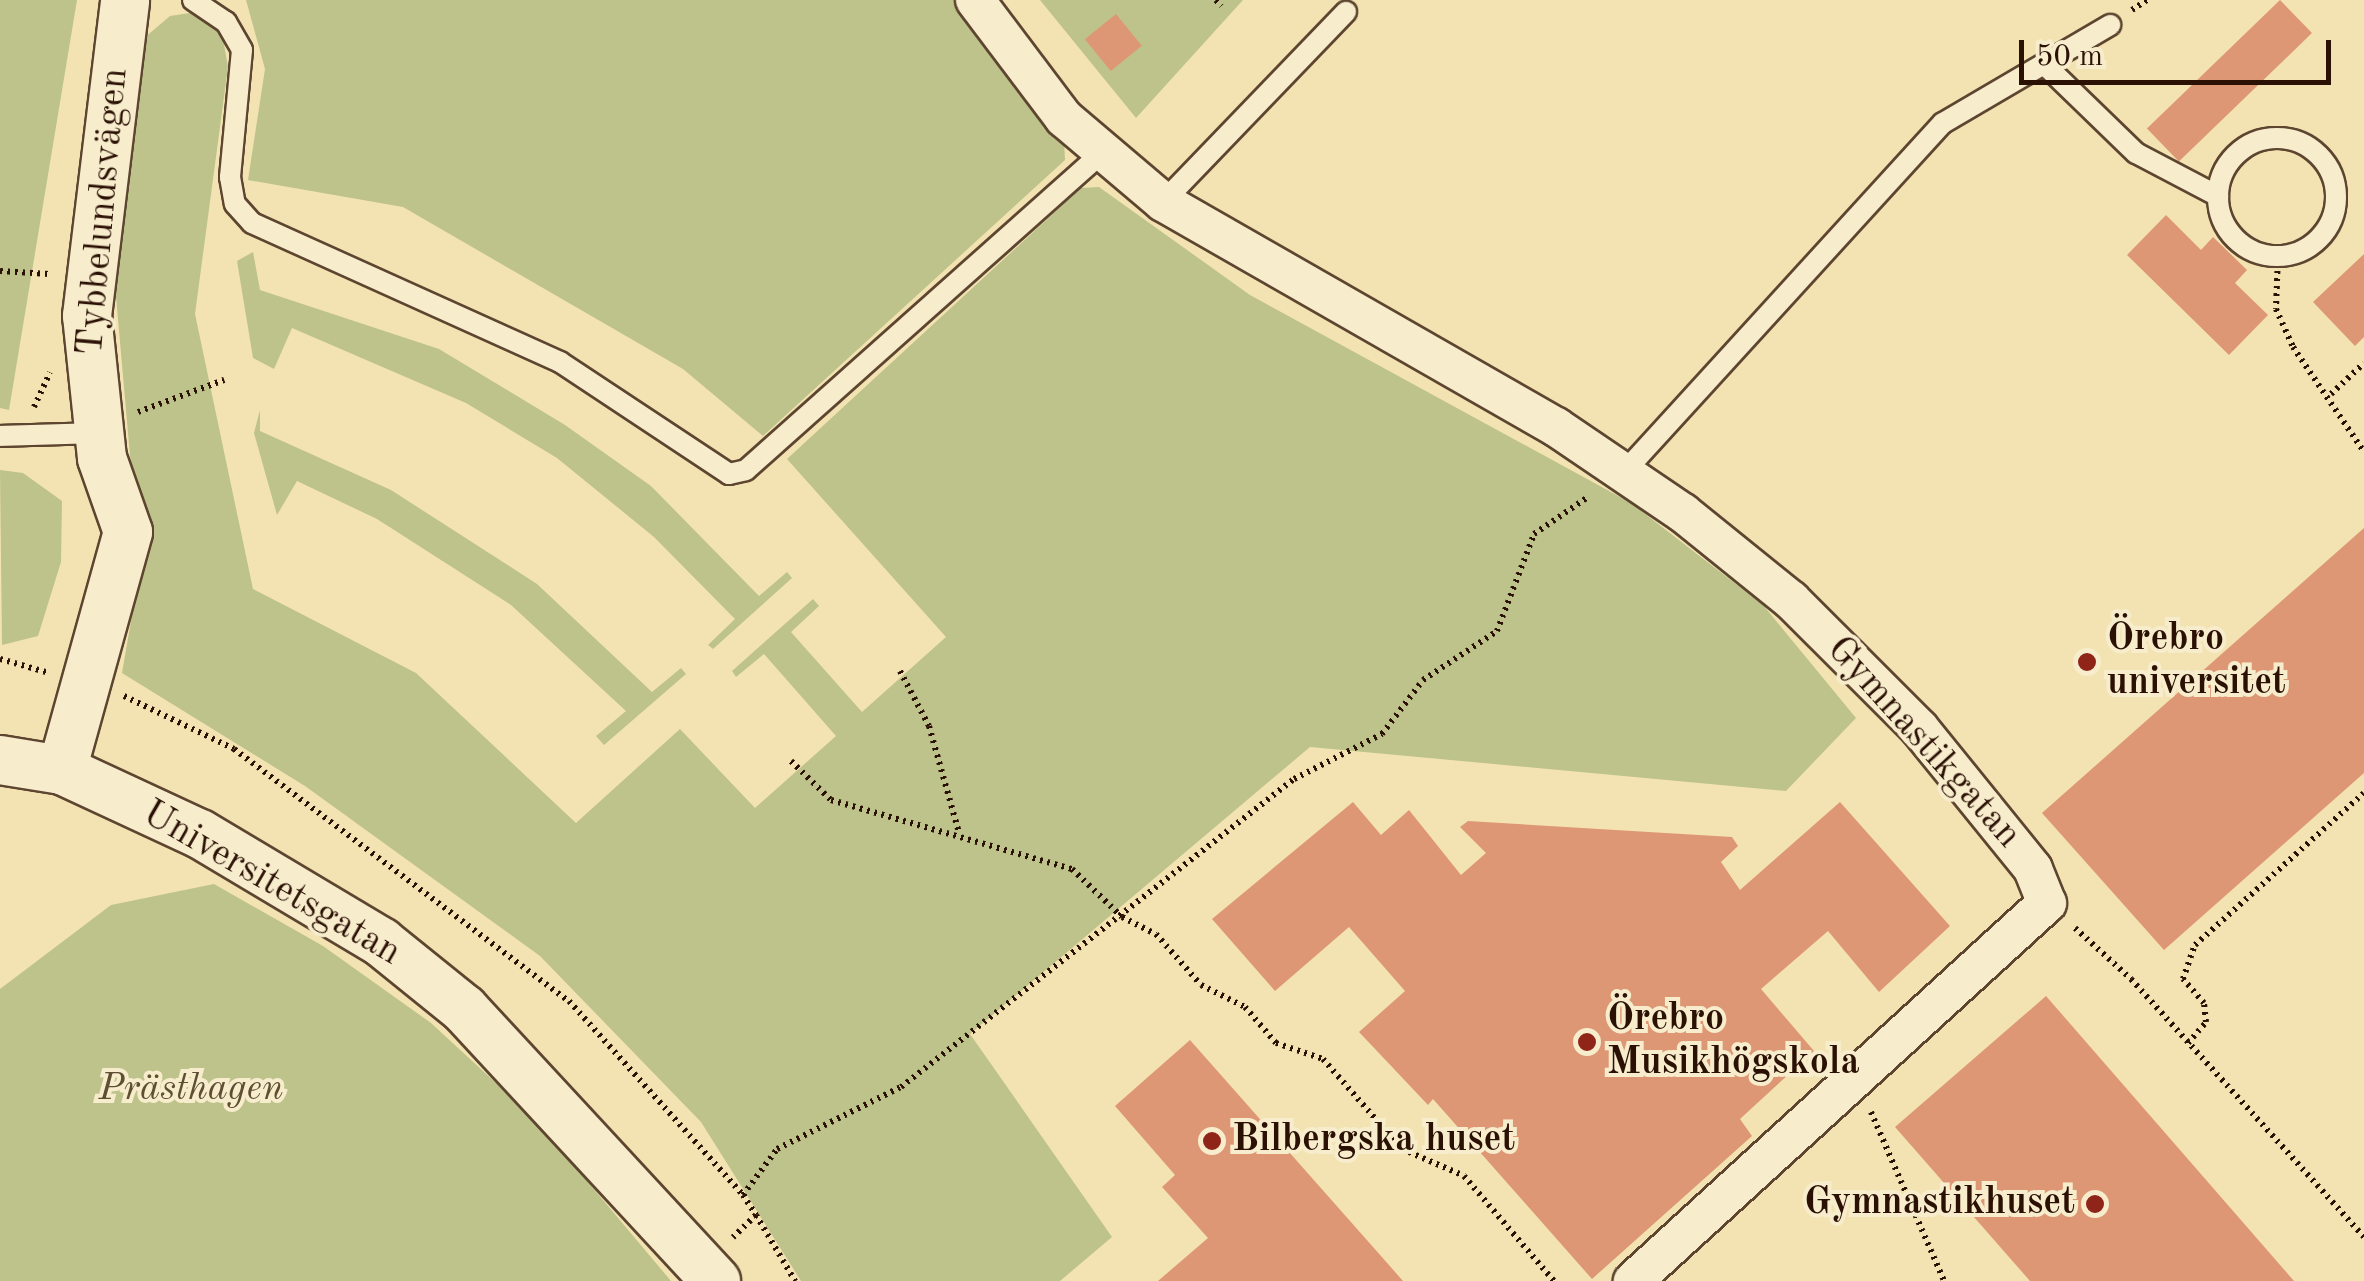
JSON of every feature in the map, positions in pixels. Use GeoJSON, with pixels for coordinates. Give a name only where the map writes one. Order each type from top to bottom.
{"type":"FeatureCollection","features":[{"type":"Feature","properties":{"kind":"street","name":"Tybbelundsvägen"},"geometry":{"type":"LineString","coordinates":[[62,770],[128,532],[97,433],[86,316],[126,0]]}},
{"type":"Feature","properties":{"kind":"street","name":"Gymnastikgatan"},"geometry":{"type":"LineString","coordinates":[[975,0],[1021,68],[1101,154],[1164,202],[1625,471],[1792,600],[1858,663],[1986,803],[2048,903]]}},
{"type":"Feature","properties":{"kind":"street","name":"Universitetsgatan"},"geometry":{"type":"LineString","coordinates":[[0,760],[62,770],[200,834],[382,942],[464,1010],[709,1273]]}},
{"type":"Feature","properties":{"kind":"street"},"geometry":{"type":"LineString","coordinates":[[1634,1281],[1858,1082],[2048,903]]}},
{"type":"Feature","properties":{"kind":"lane"},"geometry":{"type":"LineString","coordinates":[[193,0],[226,22],[242,50],[230,177],[235,204],[252,223],[560,362],[729,474],[746,470],[1101,154]]}},
{"type":"Feature","properties":{"kind":"lane"},"geometry":{"type":"LineString","coordinates":[[1164,202],[1346,12]]}},
{"type":"Feature","properties":{"kind":"lane"},"geometry":{"type":"LineString","coordinates":[[1625,471],[1942,123],[2110,25]]}},
{"type":"Feature","properties":{"kind":"lane"},"geometry":{"type":"LineString","coordinates":[[2044,64],[2136,152],[2218,196]]}},
{"type":"Feature","properties":{"kind":"lane"},"geometry":{"type":"LineString","coordinates":[[2286,139],[2321,158],[2336,194],[2334,213],[2313,244],[2278,256],[2259,254],[2229,232],[2218,196],[2232,159],[2257,142],[2286,139]]}},
{"type":"Feature","properties":{"kind":"lane"},"geometry":{"type":"LineString","coordinates":[[0,436],[97,433]]}},
{"type":"Feature","properties":{"kind":"path"},"geometry":{"type":"LineString","coordinates":[[2278,256],[2276,309],[2292,348],[2330,394],[2364,452]]}},
{"type":"Feature","properties":{"kind":"path"},"geometry":{"type":"LineString","coordinates":[[0,271],[58,275]]}},
{"type":"Feature","properties":{"kind":"path"},"geometry":{"type":"LineString","coordinates":[[2330,394],[2364,363]]}},
{"type":"Feature","properties":{"kind":"path"},"geometry":{"type":"LineString","coordinates":[[97,433],[224,380]]}},
{"type":"Feature","properties":{"kind":"path"},"geometry":{"type":"LineString","coordinates":[[742,1195],[778,1149],[902,1087],[1294,780],[1382,734],[1422,680],[1498,631],[1534,534],[1625,471]]}},
{"type":"Feature","properties":{"kind":"path"},"geometry":{"type":"LineString","coordinates":[[40,670],[48,652]]}},
{"type":"Feature","properties":{"kind":"path"},"geometry":{"type":"LineString","coordinates":[[0,659],[191,724],[305,798],[568,1001],[704,1146],[756,1215],[795,1281]]}},
{"type":"Feature","properties":{"kind":"path"},"geometry":{"type":"LineString","coordinates":[[900,671],[930,726],[959,834]]}},
{"type":"Feature","properties":{"kind":"path"},"geometry":{"type":"LineString","coordinates":[[792,761],[830,800],[1072,869],[1122,917],[1156,934],[1201,986],[1246,1008],[1276,1043],[1323,1058],[1402,1150],[1464,1176],[1554,1281]]}},
{"type":"Feature","properties":{"kind":"path"},"geometry":{"type":"LineString","coordinates":[[2188,1042],[2206,1022],[2204,1003],[2183,979],[2195,945],[2364,793]]}},
{"type":"Feature","properties":{"kind":"path"},"geometry":{"type":"LineString","coordinates":[[2048,903],[2188,1042],[2364,1237]]}},
{"type":"Feature","properties":{"kind":"path"},"geometry":{"type":"LineString","coordinates":[[1858,1082],[1942,1280]]}},
{"type":"Feature","properties":{"kind":"path"},"geometry":{"type":"LineString","coordinates":[[709,1273],[756,1215]]}},
{"type":"Feature","properties":{"kind":"green space"},"geometry":{"type":"Polygon","coordinates":[[[0,0],[77,0],[9,410],[0,408],[0,0]]]}},
{"type":"Feature","properties":{"kind":"green space"},"geometry":{"type":"Polygon","coordinates":[[[246,0],[956,0],[1064,139],[1065,160],[763,436],[683,369],[403,207],[248,180],[265,69],[246,0]]]}},
{"type":"Feature","properties":{"kind":"green space"},"geometry":{"type":"Polygon","coordinates":[[[1040,0],[1243,0],[1136,118],[1040,0]]]}},
{"type":"Feature","properties":{"kind":"green space"},"geometry":{"type":"Polygon","coordinates":[[[190,13],[222,33],[228,67],[195,314],[253,589],[416,673],[576,823],[680,729],[755,808],[836,736],[764,654],[736,677],[732,671],[813,599],[819,606],[791,632],[862,712],[946,637],[787,459],[1081,188],[1099,187],[1250,295],[1631,503],[1763,605],[1856,718],[1786,791],[1310,747],[970,1034],[1112,1237],[1060,1281],[801,1281],[701,1122],[540,956],[305,786],[122,673],[140,569],[115,285],[143,39],[170,16],[190,13]]]}},
{"type":"Feature","properties":{"kind":"green space"},"geometry":{"type":"Polygon","coordinates":[[[253,252],[260,290],[439,349],[565,425],[651,486],[759,596],[787,572],[792,578],[713,649],[708,645],[735,619],[654,537],[557,458],[466,403],[292,328],[274,369],[253,358],[237,261],[253,252]]]}},
{"type":"Feature","properties":{"kind":"green space"},"geometry":{"type":"Polygon","coordinates":[[[260,410],[260,431],[391,490],[537,584],[652,692],[681,668],[686,674],[604,745],[596,736],[626,711],[511,605],[377,519],[297,481],[277,515],[254,433],[260,410]]]}},
{"type":"Feature","properties":{"kind":"green space"},"geometry":{"type":"Polygon","coordinates":[[[0,470],[23,473],[62,501],[61,562],[38,636],[2,645],[0,470]]]}},
{"type":"Feature","properties":{"kind":"green space","name":"Prästhagen"},"geometry":{"type":"Polygon","coordinates":[[[214,884],[323,946],[431,1023],[535,1119],[671,1281],[0,1281],[0,989],[111,905],[214,884]]]}},
{"type":"Feature","properties":{"kind":"building"},"geometry":{"type":"Polygon","coordinates":[[[2280,0],[2312,33],[2179,162],[2147,129],[2280,0]]]}},
{"type":"Feature","properties":{"kind":"building"},"geometry":{"type":"Polygon","coordinates":[[[1116,14],[1142,46],[1111,71],[1085,39],[1116,14]]]}},
{"type":"Feature","properties":{"kind":"building"},"geometry":{"type":"Polygon","coordinates":[[[2166,215],[2201,250],[2213,237],[2247,270],[2235,283],[2268,315],[2229,355],[2127,255],[2166,215]]]}},
{"type":"Feature","properties":{"kind":"building"},"geometry":{"type":"Polygon","coordinates":[[[2364,254],[2364,337],[2355,346],[2313,302],[2364,254]]]}},
{"type":"Feature","properties":{"kind":"building"},"geometry":{"type":"Polygon","coordinates":[[[2364,528],[2364,773],[2164,950],[2042,813],[2364,528]]]}},
{"type":"Feature","properties":{"kind":"building","name":"Örebro Musikhögskola"},"geometry":{"type":"Polygon","coordinates":[[[1353,802],[1381,835],[1409,810],[1461,875],[1486,853],[1460,827],[1468,821],[1732,837],[1738,846],[1721,862],[1740,890],[1840,802],[1950,926],[1879,992],[1828,931],[1761,989],[1814,1051],[1740,1119],[1752,1136],[1592,1279],[1433,1099],[1428,1105],[1359,1032],[1405,991],[1349,927],[1275,991],[1212,919],[1353,802]]]}},
{"type":"Feature","properties":{"kind":"building","name":"Gymnastikhuset"},"geometry":{"type":"Polygon","coordinates":[[[2046,996],[2294,1281],[2030,1281],[1895,1127],[2046,996]]]}},
{"type":"Feature","properties":{"kind":"building","name":"Bilbergska huset"},"geometry":{"type":"Polygon","coordinates":[[[1190,1040],[1403,1281],[1158,1281],[1208,1238],[1162,1187],[1175,1175],[1115,1106],[1190,1040]]]}},
{"type":"Feature","properties":{"kind":"place","name":"Örebro universitet"},"geometry":{"type":"Point","coordinates":[2087,662]}},
{"type":"Feature","properties":{"kind":"place","name":"Örebro Musikhögskola"},"geometry":{"type":"Point","coordinates":[1587,1042]}},
{"type":"Feature","properties":{"kind":"place","name":"Bilbergska huset"},"geometry":{"type":"Point","coordinates":[1212,1141]}},
{"type":"Feature","properties":{"kind":"place","name":"Gymnastikhuset"},"geometry":{"type":"Point","coordinates":[2095,1204]}}]}
